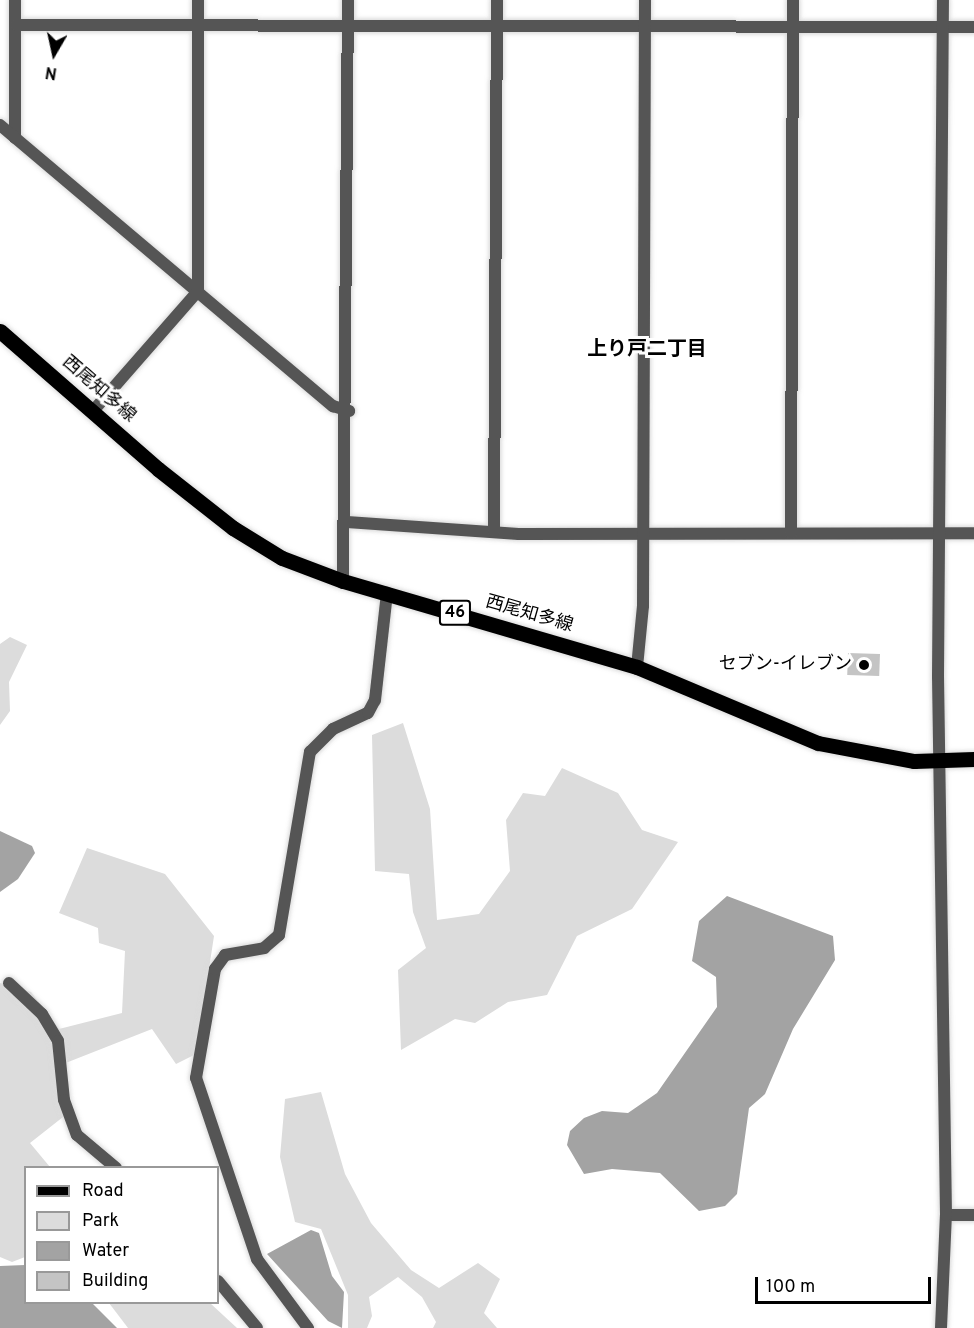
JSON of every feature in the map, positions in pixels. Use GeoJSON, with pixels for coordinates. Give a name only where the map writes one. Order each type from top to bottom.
{"type":"FeatureCollection","features":[{"type":"Feature","properties":{"kind":"main road","name":"西尾知多線"},"geometry":{"type":"LineString","coordinates":[[0,331],[233,528],[282,558],[343,581],[637,667],[818,743],[875,757],[940,761],[973,756]]}},
{"type":"Feature","properties":{"kind":"street"},"geometry":{"type":"LineString","coordinates":[[15,0],[15,138]]}},
{"type":"Feature","properties":{"kind":"street"},"geometry":{"type":"LineString","coordinates":[[93,411],[198,291],[200,25],[198,0]]}},
{"type":"Feature","properties":{"kind":"street"},"geometry":{"type":"LineString","coordinates":[[343,581],[347,522],[349,411],[348,0]]}},
{"type":"Feature","properties":{"kind":"street"},"geometry":{"type":"LineString","coordinates":[[494,531],[497,0]]}},
{"type":"Feature","properties":{"kind":"street"},"geometry":{"type":"LineString","coordinates":[[637,667],[643,534],[645,0]]}},
{"type":"Feature","properties":{"kind":"street"},"geometry":{"type":"LineString","coordinates":[[791,533],[793,0]]}},
{"type":"Feature","properties":{"kind":"street"},"geometry":{"type":"LineString","coordinates":[[941,1328],[946,1215],[940,761],[943,0]]}},
{"type":"Feature","properties":{"kind":"street"},"geometry":{"type":"LineString","coordinates":[[16,25],[974,27]]}},
{"type":"Feature","properties":{"kind":"street"},"geometry":{"type":"LineString","coordinates":[[0,125],[333,406],[349,411]]}},
{"type":"Feature","properties":{"kind":"street"},"geometry":{"type":"LineString","coordinates":[[347,522],[494,531],[643,534],[974,533]]}},
{"type":"Feature","properties":{"kind":"street"},"geometry":{"type":"LineString","coordinates":[[308,1328],[258,1259],[196,1078],[215,969],[225,955],[264,948],[279,935],[310,752],[333,729],[368,713],[375,700],[387,593]]}},
{"type":"Feature","properties":{"kind":"street"},"geometry":{"type":"LineString","coordinates":[[9,983],[42,1014],[57,1041],[64,1100],[77,1135],[115,1166]]}},
{"type":"Feature","properties":{"kind":"street"},"geometry":{"type":"LineString","coordinates":[[946,1215],[974,1215]]}},
{"type":"Feature","properties":{"kind":"street"},"geometry":{"type":"LineString","coordinates":[[219,1282],[257,1328]]}},
{"type":"Feature","properties":{"kind":"green space"},"geometry":{"type":"Polygon","coordinates":[[[10,637],[27,645],[9,682],[10,711],[0,725],[0,644],[10,637]]]}},
{"type":"Feature","properties":{"kind":"green space"},"geometry":{"type":"Polygon","coordinates":[[[403,723],[430,809],[437,920],[479,914],[510,871],[506,820],[523,793],[545,796],[562,768],[618,793],[642,830],[678,842],[632,909],[577,936],[547,995],[508,1002],[475,1023],[455,1019],[401,1050],[398,970],[426,948],[413,912],[409,874],[375,871],[372,735],[403,723]]]}},
{"type":"Feature","properties":{"kind":"green space"},"geometry":{"type":"Polygon","coordinates":[[[87,848],[165,874],[214,936],[196,1054],[176,1064],[152,1029],[58,1066],[63,1117],[30,1143],[49,1166],[24,1166],[24,1257],[12,1262],[0,1257],[0,983],[31,992],[59,1029],[122,1013],[125,951],[99,943],[98,928],[59,913],[87,848]]]}},
{"type":"Feature","properties":{"kind":"green space"},"geometry":{"type":"Polygon","coordinates":[[[321,1092],[345,1174],[371,1223],[411,1270],[439,1288],[478,1263],[500,1279],[484,1313],[497,1328],[433,1328],[436,1322],[422,1297],[398,1277],[369,1297],[372,1316],[367,1328],[348,1328],[348,1295],[321,1229],[295,1222],[280,1157],[285,1099],[321,1092]]]}},
{"type":"Feature","properties":{"kind":"green space"},"geometry":{"type":"Polygon","coordinates":[[[110,1304],[211,1304],[237,1328],[128,1328],[110,1304]]]}},
{"type":"Feature","properties":{"kind":"water"},"geometry":{"type":"Polygon","coordinates":[[[0,831],[32,846],[35,853],[18,879],[0,892],[0,831]]]}},
{"type":"Feature","properties":{"kind":"water"},"geometry":{"type":"Polygon","coordinates":[[[727,896],[833,936],[835,960],[793,1029],[765,1094],[749,1108],[737,1194],[725,1206],[699,1211],[660,1173],[612,1169],[584,1174],[567,1145],[570,1131],[584,1118],[602,1111],[628,1113],[657,1093],[717,1007],[716,977],[692,961],[699,921],[727,896]]]}},
{"type":"Feature","properties":{"kind":"water"},"geometry":{"type":"Polygon","coordinates":[[[311,1230],[319,1233],[332,1276],[344,1292],[342,1328],[328,1321],[267,1254],[311,1230]]]}},
{"type":"Feature","properties":{"kind":"water"},"geometry":{"type":"Polygon","coordinates":[[[24,1265],[24,1304],[93,1304],[117,1328],[0,1328],[0,1266],[24,1265]]]}},
{"type":"Feature","properties":{"kind":"building","name":"セブン-イレブン"},"geometry":{"type":"Polygon","coordinates":[[[848,653],[880,654],[879,676],[847,675],[848,653]]]}},
{"type":"Feature","properties":{"kind":"place","name":"セブン-イレブン"},"geometry":{"type":"Point","coordinates":[864,665]}},
{"type":"Feature","properties":{"kind":"district","name":"上り戸二丁目"},"geometry":{"type":"Point","coordinates":[647,350]}}]}
